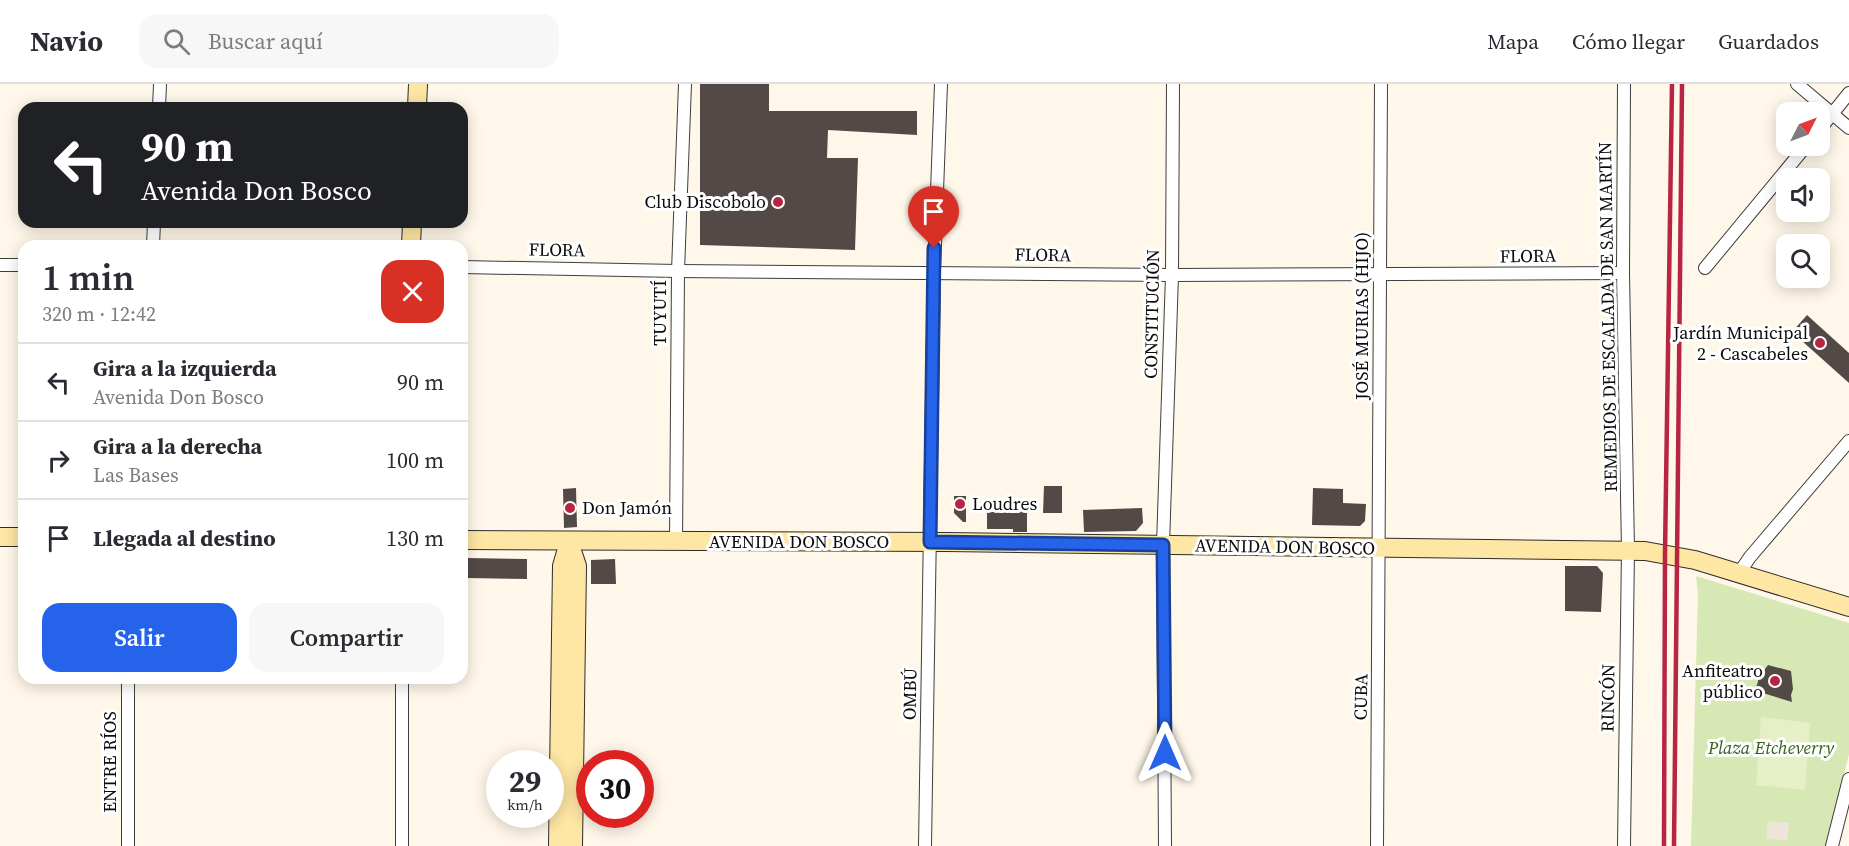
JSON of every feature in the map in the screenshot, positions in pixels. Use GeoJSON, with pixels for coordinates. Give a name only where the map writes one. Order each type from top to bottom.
{"type":"FeatureCollection","features":[{"type":"Feature","properties":{"kind":"main road"},"geometry":{"type":"LineString","coordinates":[[417,102],[418,84]]}},
{"type":"Feature","properties":{"kind":"main road"},"geometry":{"type":"LineString","coordinates":[[0,537],[18,537]]}},
{"type":"Feature","properties":{"kind":"main road","name":"AVENIDA DON BOSCO"},"geometry":{"type":"LineString","coordinates":[[468,540],[676,543],[930,542],[1628,550],[1676,555],[1849,607]]}},
{"type":"Feature","properties":{"kind":"main road"},"geometry":{"type":"LineString","coordinates":[[558,846],[562,566],[569,542]]}},
{"type":"Feature","properties":{"kind":"main road"},"geometry":{"type":"LineString","coordinates":[[569,542],[577,566],[573,846]]}},
{"type":"Feature","properties":{"kind":"street"},"geometry":{"type":"LineString","coordinates":[[159,102],[160,84]]}},
{"type":"Feature","properties":{"kind":"street","name":"TUYUTÍ"},"geometry":{"type":"LineString","coordinates":[[676,543],[678,271],[685,84]]}},
{"type":"Feature","properties":{"kind":"street","name":"OMBÚ"},"geometry":{"type":"LineString","coordinates":[[925,846],[934,272],[941,84]]}},
{"type":"Feature","properties":{"kind":"street","name":"CONSTITUCIÓN"},"geometry":{"type":"LineString","coordinates":[[1166,846],[1163,545],[1172,275],[1173,84]]}},
{"type":"Feature","properties":{"kind":"street","name":"JOSÉ MURIAS (HIJO)"},"geometry":{"type":"LineString","coordinates":[[1380,548],[1381,84]]}},
{"type":"Feature","properties":{"kind":"street","name":"REMEDIOS DE ESCALADA DE SAN MARTÍN"},"geometry":{"type":"LineString","coordinates":[[1624,84],[1623,273],[1628,550]]}},
{"type":"Feature","properties":{"kind":"street"},"geometry":{"type":"LineString","coordinates":[[1797,84],[1849,128]]}},
{"type":"Feature","properties":{"kind":"street"},"geometry":{"type":"LineString","coordinates":[[1830,116],[1849,93]]}},
{"type":"Feature","properties":{"kind":"street"},"geometry":{"type":"LineString","coordinates":[[1705,268],[1798,156]]}},
{"type":"Feature","properties":{"kind":"street"},"geometry":{"type":"LineString","coordinates":[[0,265],[18,265]]}},
{"type":"Feature","properties":{"kind":"street","name":"FLORA"},"geometry":{"type":"LineString","coordinates":[[468,267],[1172,275],[1623,273]]}},
{"type":"Feature","properties":{"kind":"street"},"geometry":{"type":"LineString","coordinates":[[1739,573],[1849,441]]}},
{"type":"Feature","properties":{"kind":"street","name":"CUBA"},"geometry":{"type":"LineString","coordinates":[[1377,846],[1380,548]]}},
{"type":"Feature","properties":{"kind":"street","name":"RINCÓN"},"geometry":{"type":"LineString","coordinates":[[1624,846],[1628,550]]}},
{"type":"Feature","properties":{"kind":"street","name":"ENTRE RÍOS"},"geometry":{"type":"LineString","coordinates":[[128,684],[128,846]]}},
{"type":"Feature","properties":{"kind":"street"},"geometry":{"type":"LineString","coordinates":[[402,684],[402,846]]}},
{"type":"Feature","properties":{"kind":"street"},"geometry":{"type":"LineString","coordinates":[[1832,846],[1849,780]]}},
{"type":"Feature","properties":{"kind":"green space","name":"Plaza Etcheverry"},"geometry":{"type":"Polygon","coordinates":[[[1696,576],[1849,623],[1849,754],[1826,846],[1691,846],[1698,595],[1696,576]]]}},
{"type":"Feature","properties":{"kind":"green space"},"geometry":{"type":"Polygon","coordinates":[[[1761,717],[1810,723],[1805,790],[1756,785],[1761,717]]]}},
{"type":"Feature","properties":{"kind":"shaded area"},"geometry":{"type":"Polygon","coordinates":[[[1768,821],[1789,823],[1787,841],[1766,838],[1768,821]]]}},
{"type":"Feature","properties":{"kind":"building","name":"Club Discobolo"},"geometry":{"type":"Polygon","coordinates":[[[700,84],[769,84],[769,111],[917,111],[917,135],[828,130],[827,158],[858,158],[855,250],[700,245],[700,84]]]}},
{"type":"Feature","properties":{"kind":"building","name":"Jardín Municipal 2 - Cascabeles"},"geometry":{"type":"Polygon","coordinates":[[[1807,315],[1849,353],[1849,383],[1792,332],[1807,315]]]}},
{"type":"Feature","properties":{"kind":"building"},"geometry":{"type":"Polygon","coordinates":[[[1044,486],[1062,486],[1062,513],[1043,513],[1044,486]]]}},
{"type":"Feature","properties":{"kind":"building","name":"Don Jamón"},"geometry":{"type":"Polygon","coordinates":[[[576,488],[577,527],[564,528],[563,489],[576,488]]]}},
{"type":"Feature","properties":{"kind":"building"},"geometry":{"type":"Polygon","coordinates":[[[1313,488],[1343,489],[1343,503],[1366,504],[1365,521],[1360,526],[1312,525],[1313,488]]]}},
{"type":"Feature","properties":{"kind":"building","name":"Loudres"},"geometry":{"type":"Polygon","coordinates":[[[954,496],[966,496],[966,522],[954,513],[954,496]]]}},
{"type":"Feature","properties":{"kind":"building"},"geometry":{"type":"Polygon","coordinates":[[[1142,508],[1143,523],[1136,531],[1084,532],[1083,510],[1142,508]]]}},
{"type":"Feature","properties":{"kind":"building"},"geometry":{"type":"Polygon","coordinates":[[[1013,510],[1027,510],[1027,532],[1013,532],[1013,529],[987,529],[987,512],[1013,512],[1013,510]]]}},
{"type":"Feature","properties":{"kind":"building"},"geometry":{"type":"Polygon","coordinates":[[[468,558],[527,559],[527,579],[468,578],[468,558]]]}},
{"type":"Feature","properties":{"kind":"building"},"geometry":{"type":"Polygon","coordinates":[[[615,559],[616,584],[591,584],[591,560],[615,559]]]}},
{"type":"Feature","properties":{"kind":"building"},"geometry":{"type":"Polygon","coordinates":[[[1565,566],[1597,566],[1603,573],[1601,612],[1565,611],[1565,566]]]}},
{"type":"Feature","properties":{"kind":"building","name":"Anfiteatro público"},"geometry":{"type":"Polygon","coordinates":[[[1768,665],[1791,671],[1792,702],[1753,690],[1768,665]]]}},
{"type":"Feature","properties":{"kind":"railway"},"geometry":{"type":"LineString","coordinates":[[1664,846],[1665,553],[1672,84]]}},
{"type":"Feature","properties":{"kind":"railway"},"geometry":{"type":"LineString","coordinates":[[1674,846],[1682,84]]}},
{"type":"Feature","properties":{"kind":"place","name":"Club Discobolo"},"geometry":{"type":"Point","coordinates":[778,202]}},
{"type":"Feature","properties":{"kind":"place","name":"Jardín Municipal 2 - Cascabeles"},"geometry":{"type":"Point","coordinates":[1820,343]}},
{"type":"Feature","properties":{"kind":"place","name":"Loudres"},"geometry":{"type":"Point","coordinates":[960,504]}},
{"type":"Feature","properties":{"kind":"place","name":"Don Jamón"},"geometry":{"type":"Point","coordinates":[570,508]}},
{"type":"Feature","properties":{"kind":"place","name":"Anfiteatro público"},"geometry":{"type":"Point","coordinates":[1775,681]}},
{"type":"Feature","properties":{"kind":"route"},"geometry":{"type":"LineString","coordinates":[[934,248],[930,542],[1163,545],[1165,753]]}}]}
